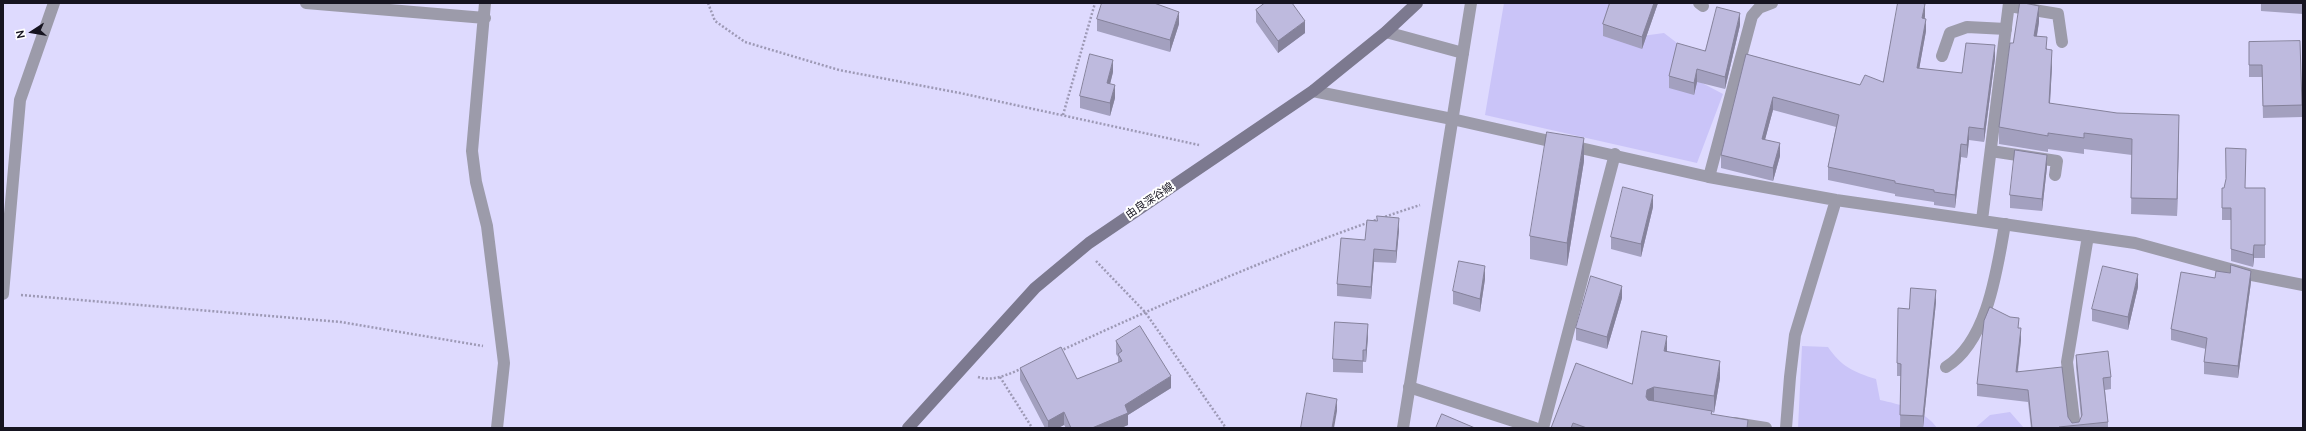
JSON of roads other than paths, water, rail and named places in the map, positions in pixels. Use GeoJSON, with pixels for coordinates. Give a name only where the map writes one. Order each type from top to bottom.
{"type":"FeatureCollection","features":[{"type":"Feature","properties":{"kind":"main road","name":"由良深谷線"},"geometry":{"type":"LineString","coordinates":[[908,428],[1035,288],[1084,248],[1313,91],[1386,32],[1413,4]]}},
{"type":"Feature","properties":{"kind":"street"},"geometry":{"type":"LineString","coordinates":[[3,294],[20,100],[54,3]]}},
{"type":"Feature","properties":{"kind":"street"},"geometry":{"type":"LineString","coordinates":[[306,3],[485,18]]}},
{"type":"Feature","properties":{"kind":"street"},"geometry":{"type":"LineString","coordinates":[[485,3],[485,18],[472,151],[476,182],[487,226],[504,363],[497,428]]}},
{"type":"Feature","properties":{"kind":"street"},"geometry":{"type":"LineString","coordinates":[[1402,428],[1471,3]]}},
{"type":"Feature","properties":{"kind":"street"},"geometry":{"type":"LineString","coordinates":[[1709,177],[1752,16],[1759,8],[1772,3]]}},
{"type":"Feature","properties":{"kind":"street"},"geometry":{"type":"LineString","coordinates":[[1982,220],[2009,5],[2058,14],[2062,42]]}},
{"type":"Feature","properties":{"kind":"street"},"geometry":{"type":"LineString","coordinates":[[1942,56],[1950,33],[1967,27],[2006,30]]}},
{"type":"Feature","properties":{"kind":"street"},"geometry":{"type":"LineString","coordinates":[[1386,32],[1463,53]]}},
{"type":"Feature","properties":{"kind":"street"},"geometry":{"type":"LineString","coordinates":[[1313,91],[1615,154],[1709,177],[1836,200],[2135,243],[2252,275],[2303,285]]}},
{"type":"Feature","properties":{"kind":"street"},"geometry":{"type":"LineString","coordinates":[[1990,151],[2057,161],[2056,175]]}},
{"type":"Feature","properties":{"kind":"street"},"geometry":{"type":"LineString","coordinates":[[1543,428],[1615,154]]}},
{"type":"Feature","properties":{"kind":"street"},"geometry":{"type":"LineString","coordinates":[[1786,428],[1790,377],[1796,335],[1836,200]]}},
{"type":"Feature","properties":{"kind":"street"},"geometry":{"type":"LineString","coordinates":[[1946,367],[1955,362],[1968,344],[1986,312],[1996,278],[2005,224]]}},
{"type":"Feature","properties":{"kind":"street"},"geometry":{"type":"LineString","coordinates":[[2076,428],[2067,362],[2088,236]]}},
{"type":"Feature","properties":{"kind":"street"},"geometry":{"type":"LineString","coordinates":[[1409,387],[1535,428]]}},
{"type":"Feature","properties":{"kind":"street"},"geometry":{"type":"LineString","coordinates":[[1721,421],[1766,428]]}}]}
